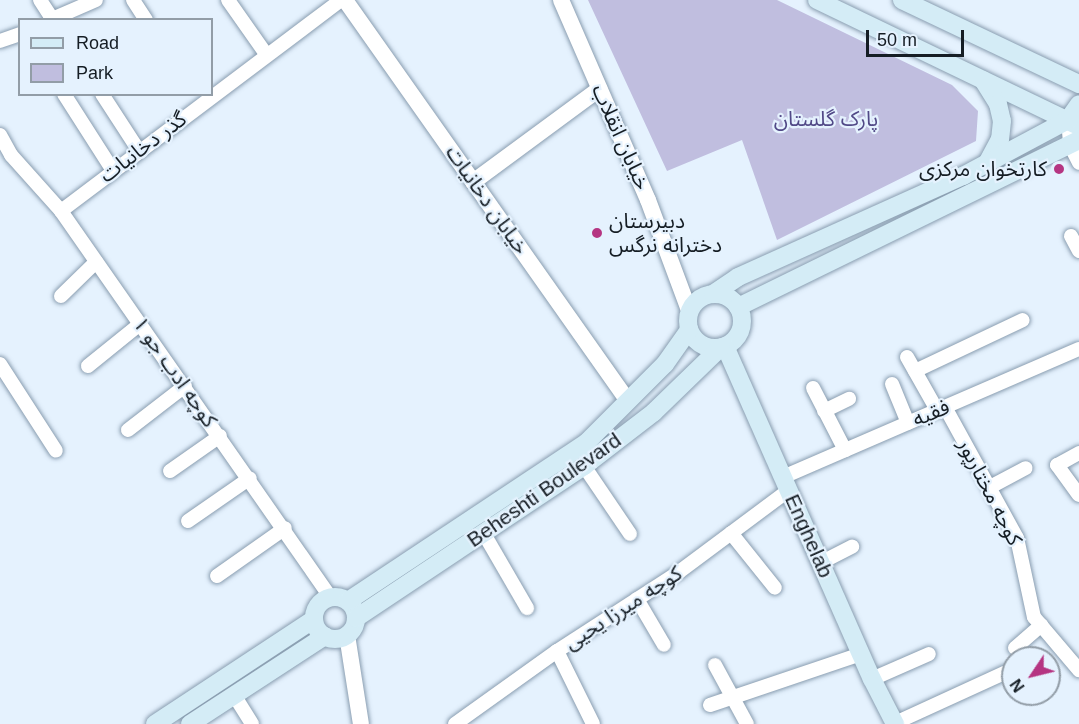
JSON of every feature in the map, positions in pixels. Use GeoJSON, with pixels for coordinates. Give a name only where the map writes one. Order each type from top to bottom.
{"type":"FeatureCollection","features":[{"type":"Feature","properties":{"kind":"main road"},"geometry":{"type":"LineString","coordinates":[[817,0],[1073,123]]}},
{"type":"Feature","properties":{"kind":"main road"},"geometry":{"type":"LineString","coordinates":[[902,0],[1079,84]]}},
{"type":"Feature","properties":{"kind":"main road"},"geometry":{"type":"LineString","coordinates":[[983,80],[998,104],[1002,122],[1000,139],[987,163]]}},
{"type":"Feature","properties":{"kind":"main road"},"geometry":{"type":"LineString","coordinates":[[713,294],[728,297],[742,316],[739,334],[723,347],[698,343],[689,330],[689,310],[699,298],[713,294],[738,277],[1073,123],[1079,104]]}},
{"type":"Feature","properties":{"kind":"main road"},"geometry":{"type":"LineString","coordinates":[[738,308],[1074,142]]}},
{"type":"Feature","properties":{"kind":"main road","name":"Beheshti Boulevard"},"geometry":{"type":"LineString","coordinates":[[339,599],[587,442],[665,364],[689,330]]}},
{"type":"Feature","properties":{"kind":"main road","name":"Beheshti Boulevard"},"geometry":{"type":"LineString","coordinates":[[356,618],[584,466],[684,384],[723,347]]}},
{"type":"Feature","properties":{"kind":"main road","name":"Enghelab"},"geometry":{"type":"LineString","coordinates":[[723,347],[822,562],[872,679],[895,723]]}},
{"type":"Feature","properties":{"kind":"main road"},"geometry":{"type":"LineString","coordinates":[[665,364],[679,366],[684,384]]}},
{"type":"Feature","properties":{"kind":"main road"},"geometry":{"type":"LineString","coordinates":[[155,724],[313,620],[321,601],[339,599],[356,618],[347,635],[336,639],[325,636],[313,620]]}},
{"type":"Feature","properties":{"kind":"main road"},"geometry":{"type":"LineString","coordinates":[[190,724],[325,636]]}},
{"type":"Feature","properties":{"kind":"street"},"geometry":{"type":"LineString","coordinates":[[40,0],[51,18]]}},
{"type":"Feature","properties":{"kind":"street"},"geometry":{"type":"LineString","coordinates":[[54,18],[96,0]]}},
{"type":"Feature","properties":{"kind":"street"},"geometry":{"type":"LineString","coordinates":[[133,0],[145,18]]}},
{"type":"Feature","properties":{"kind":"street"},"geometry":{"type":"LineString","coordinates":[[228,0],[266,54]]}},
{"type":"Feature","properties":{"kind":"street","name":"گذر دخانیات"},"geometry":{"type":"LineString","coordinates":[[213,89],[343,0]]}},
{"type":"Feature","properties":{"kind":"street","name":"خیابان دخانیات"},"geometry":{"type":"LineString","coordinates":[[343,0],[628,401]]}},
{"type":"Feature","properties":{"kind":"street","name":"خیابان انقلاب"},"geometry":{"type":"LineString","coordinates":[[561,0],[648,200],[689,310]]}},
{"type":"Feature","properties":{"kind":"street"},"geometry":{"type":"LineString","coordinates":[[0,42],[18,35]]}},
{"type":"Feature","properties":{"kind":"street"},"geometry":{"type":"LineString","coordinates":[[473,182],[599,89]]}},
{"type":"Feature","properties":{"kind":"street"},"geometry":{"type":"LineString","coordinates":[[65,96],[112,169]]}},
{"type":"Feature","properties":{"kind":"street"},"geometry":{"type":"LineString","coordinates":[[103,96],[139,151]]}},
{"type":"Feature","properties":{"kind":"street","name":"گذر دخانیات"},"geometry":{"type":"LineString","coordinates":[[61,211],[112,169],[139,151],[198,99]]}},
{"type":"Feature","properties":{"kind":"street"},"geometry":{"type":"LineString","coordinates":[[1073,123],[1074,142],[1079,163]]}},
{"type":"Feature","properties":{"kind":"street","name":"کوچه ادب جو ۱"},"geometry":{"type":"LineString","coordinates":[[0,135],[5,158],[61,211],[285,528],[339,599]]}},
{"type":"Feature","properties":{"kind":"street"},"geometry":{"type":"LineString","coordinates":[[1071,236],[1079,251]]}},
{"type":"Feature","properties":{"kind":"street"},"geometry":{"type":"LineString","coordinates":[[61,296],[96,262]]}},
{"type":"Feature","properties":{"kind":"street"},"geometry":{"type":"LineString","coordinates":[[915,371],[1023,320]]}},
{"type":"Feature","properties":{"kind":"street"},"geometry":{"type":"LineString","coordinates":[[88,366],[140,324]]}},
{"type":"Feature","properties":{"kind":"street","name":"فقیه"},"geometry":{"type":"LineString","coordinates":[[786,484],[845,450],[1079,349]]}},
{"type":"Feature","properties":{"kind":"street","name":"کوچه مختارپور"},"geometry":{"type":"LineString","coordinates":[[907,357],[992,486],[1017,538],[1027,576],[1027,595],[1041,625],[1079,670]]}},
{"type":"Feature","properties":{"kind":"street"},"geometry":{"type":"LineString","coordinates":[[0,364],[56,452]]}},
{"type":"Feature","properties":{"kind":"street"},"geometry":{"type":"LineString","coordinates":[[892,384],[908,423]]}},
{"type":"Feature","properties":{"kind":"street"},"geometry":{"type":"LineString","coordinates":[[128,430],[184,386]]}},
{"type":"Feature","properties":{"kind":"street"},"geometry":{"type":"LineString","coordinates":[[813,388],[845,450]]}},
{"type":"Feature","properties":{"kind":"street"},"geometry":{"type":"LineString","coordinates":[[824,411],[849,399]]}},
{"type":"Feature","properties":{"kind":"street"},"geometry":{"type":"LineString","coordinates":[[171,471],[220,436]]}},
{"type":"Feature","properties":{"kind":"street"},"geometry":{"type":"LineString","coordinates":[[1079,453],[1057,465],[1079,495]]}},
{"type":"Feature","properties":{"kind":"street"},"geometry":{"type":"LineString","coordinates":[[584,466],[630,534]]}},
{"type":"Feature","properties":{"kind":"street"},"geometry":{"type":"LineString","coordinates":[[992,486],[1026,468]]}},
{"type":"Feature","properties":{"kind":"street"},"geometry":{"type":"LineString","coordinates":[[188,521],[250,478]]}},
{"type":"Feature","properties":{"kind":"street","name":"کوچه میرزا یحیی"},"geometry":{"type":"LineString","coordinates":[[455,724],[557,651],[637,599],[731,533],[786,484]]}},
{"type":"Feature","properties":{"kind":"street"},"geometry":{"type":"LineString","coordinates":[[217,576],[285,528]]}},
{"type":"Feature","properties":{"kind":"street"},"geometry":{"type":"LineString","coordinates":[[483,532],[527,608]]}},
{"type":"Feature","properties":{"kind":"street"},"geometry":{"type":"LineString","coordinates":[[731,533],[775,588]]}},
{"type":"Feature","properties":{"kind":"street"},"geometry":{"type":"LineString","coordinates":[[822,562],[852,547]]}},
{"type":"Feature","properties":{"kind":"street"},"geometry":{"type":"LineString","coordinates":[[637,599],[664,645]]}},
{"type":"Feature","properties":{"kind":"street"},"geometry":{"type":"LineString","coordinates":[[1017,646],[1041,625]]}},
{"type":"Feature","properties":{"kind":"street"},"geometry":{"type":"LineString","coordinates":[[347,635],[361,724]]}},
{"type":"Feature","properties":{"kind":"street"},"geometry":{"type":"LineString","coordinates":[[557,651],[593,724]]}},
{"type":"Feature","properties":{"kind":"street"},"geometry":{"type":"LineString","coordinates":[[710,705],[861,654]]}},
{"type":"Feature","properties":{"kind":"street"},"geometry":{"type":"LineString","coordinates":[[872,679],[929,654]]}},
{"type":"Feature","properties":{"kind":"street"},"geometry":{"type":"LineString","coordinates":[[716,665],[747,724]]}},
{"type":"Feature","properties":{"kind":"street"},"geometry":{"type":"LineString","coordinates":[[895,723],[1001,674]]}},
{"type":"Feature","properties":{"kind":"street"},"geometry":{"type":"LineString","coordinates":[[234,695],[252,724]]}},
{"type":"Feature","properties":{"kind":"green space","name":"پارک گلستان"},"geometry":{"type":"Polygon","coordinates":[[[588,0],[777,0],[952,85],[978,111],[976,141],[777,240],[742,140],[667,171],[588,0]]]}},
{"type":"Feature","properties":{"kind":"place","name":"کارتخوان مرکزی"},"geometry":{"type":"Point","coordinates":[1059,169]}},
{"type":"Feature","properties":{"kind":"place","name":"دبیرستان دخترانه نرگس"},"geometry":{"type":"Point","coordinates":[597,233]}}]}
